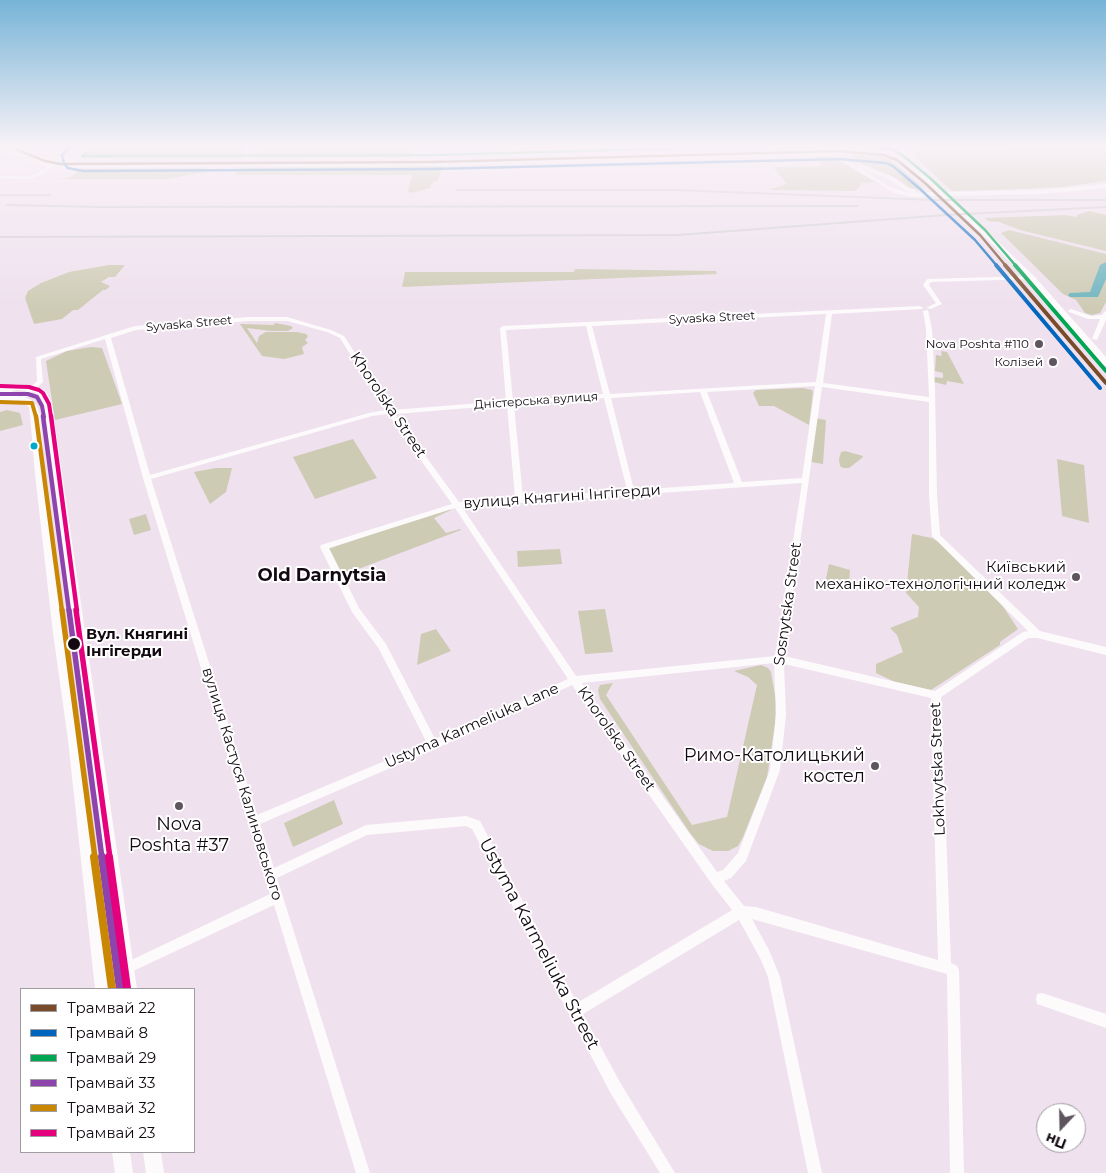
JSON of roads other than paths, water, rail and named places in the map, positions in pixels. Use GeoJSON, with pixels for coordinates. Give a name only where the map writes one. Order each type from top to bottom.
{"type":"FeatureCollection","features":[{"type":"Feature","properties":{"kind":"main road"},"geometry":{"type":"LineString","coordinates":[[955,202],[1071,311],[1106,363]]}},
{"type":"Feature","properties":{"kind":"main road"},"geometry":{"type":"LineString","coordinates":[[986,230],[1094,343]]}},
{"type":"Feature","properties":{"kind":"street"},"geometry":{"type":"LineString","coordinates":[[1032,278],[929,280],[926,285],[939,304],[925,309],[929,329],[933,495],[936,536],[1037,634],[1106,651]]}},
{"type":"Feature","properties":{"kind":"street","name":"Syvaska Street"},"geometry":{"type":"LineString","coordinates":[[504,328],[925,309]]}},
{"type":"Feature","properties":{"kind":"street"},"geometry":{"type":"LineString","coordinates":[[1071,311],[1086,317],[1105,315],[1094,343]]}},
{"type":"Feature","properties":{"kind":"street","name":"Sosnytska Street"},"geometry":{"type":"LineString","coordinates":[[715,879],[727,874],[742,856],[774,770],[781,715],[779,659],[829,312]]}},
{"type":"Feature","properties":{"kind":"street","name":"Syvaska Street"},"geometry":{"type":"LineString","coordinates":[[34,389],[40,382],[38,358],[143,327],[259,319],[293,320],[342,337]]}},
{"type":"Feature","properties":{"kind":"street"},"geometry":{"type":"LineString","coordinates":[[589,324],[631,492]]}},
{"type":"Feature","properties":{"kind":"street"},"geometry":{"type":"LineString","coordinates":[[504,328],[519,500]]}},
{"type":"Feature","properties":{"kind":"street","name":"вулиця Кастуся Калиновського"},"geometry":{"type":"LineString","coordinates":[[108,336],[147,478],[363,1173]]}},
{"type":"Feature","properties":{"kind":"street","name":"Khorolska Street"},"geometry":{"type":"LineString","coordinates":[[342,337],[390,412],[456,504],[574,680],[715,879],[741,912],[765,954],[774,977],[815,1173]]}},
{"type":"Feature","properties":{"kind":"street","name":"Дністерська вулиця"},"geometry":{"type":"LineString","coordinates":[[147,478],[353,419],[390,412],[608,396],[818,384],[932,400]]}},
{"type":"Feature","properties":{"kind":"street"},"geometry":{"type":"LineString","coordinates":[[0,397],[34,389],[43,393],[48,404],[130,988]]}},
{"type":"Feature","properties":{"kind":"street"},"geometry":{"type":"LineString","coordinates":[[0,390],[19,393],[31,403],[35,414],[40,474],[59,633],[75,740],[103,988]]}},
{"type":"Feature","properties":{"kind":"street"},"geometry":{"type":"LineString","coordinates":[[703,390],[739,485]]}},
{"type":"Feature","properties":{"kind":"street","name":"вулиця Княгині Інгігерди"},"geometry":{"type":"LineString","coordinates":[[433,745],[382,647],[355,610],[324,547],[456,504],[806,480]]}},
{"type":"Feature","properties":{"kind":"street","name":"Lokhvytska Street"},"geometry":{"type":"LineString","coordinates":[[957,1173],[936,695],[1026,636],[1037,634]]}},
{"type":"Feature","properties":{"kind":"street","name":"Ustyma Karmeliuka Lane"},"geometry":{"type":"LineString","coordinates":[[253,822],[433,745],[574,680],[779,659],[936,695]]}},
{"type":"Feature","properties":{"kind":"street","name":"Ustyma Karmeliuka Street"},"geometry":{"type":"LineString","coordinates":[[270,876],[366,830],[466,821],[476,825],[616,1090],[668,1173]]}},
{"type":"Feature","properties":{"kind":"street"},"geometry":{"type":"LineString","coordinates":[[127,968],[277,897]]}},
{"type":"Feature","properties":{"kind":"street"},"geometry":{"type":"LineString","coordinates":[[574,1012],[741,912],[756,913],[949,969]]}},
{"type":"Feature","properties":{"kind":"street"},"geometry":{"type":"LineString","coordinates":[[1042,999],[1106,1020]]}},
{"type":"Feature","properties":{"kind":"street"},"geometry":{"type":"LineString","coordinates":[[122,1153],[124,1173]]}},
{"type":"Feature","properties":{"kind":"street"},"geometry":{"type":"LineString","coordinates":[[152,1153],[155,1173]]}},
{"type":"Feature","properties":{"kind":"waterway"},"geometry":{"type":"LineString","coordinates":[[1074,295],[1094,295],[1106,265]]}},
{"type":"Feature","properties":{"kind":"railway"},"geometry":{"type":"LineString","coordinates":[[7,205],[99,207],[858,206]]}},
{"type":"Feature","properties":{"kind":"railway"},"geometry":{"type":"LineString","coordinates":[[0,237],[678,235],[946,215],[1106,207]]}},
{"type":"Feature","properties":{"kind":"tram line","name":"8"},"geometry":{"type":"LineString","coordinates":[[934,202],[975,240],[1100,388]]}},
{"type":"Feature","properties":{"kind":"tram line","name":"22"},"geometry":{"type":"LineString","coordinates":[[945,202],[980,235],[1106,383]]}},
{"type":"Feature","properties":{"kind":"tram line","name":"29"},"geometry":{"type":"LineString","coordinates":[[955,202],[985,230],[1106,371]]}},
{"type":"Feature","properties":{"kind":"tram line","name":"23"},"geometry":{"type":"LineString","coordinates":[[0,386],[29,387],[39,390],[43,393],[49,404],[127,988]]}},
{"type":"Feature","properties":{"kind":"tram line","name":"33"},"geometry":{"type":"LineString","coordinates":[[0,394],[28,394],[37,397],[42,406],[120,988]]}},
{"type":"Feature","properties":{"kind":"tram line","name":"32"},"geometry":{"type":"LineString","coordinates":[[0,402],[27,402],[32,403],[35,408],[112,988]]}},
{"type":"Feature","properties":{"kind":"place","name":"Nova Poshta #110"},"geometry":{"type":"Point","coordinates":[1039,344]}},
{"type":"Feature","properties":{"kind":"place","name":"Колізей"},"geometry":{"type":"Point","coordinates":[1053,362]}},
{"type":"Feature","properties":{"kind":"place","name":"Київський механіко-технологічний коледж"},"geometry":{"type":"Point","coordinates":[1076,577]}},
{"type":"Feature","properties":{"kind":"place","name":"Вул. Княгині Інгігерди"},"geometry":{"type":"Point","coordinates":[74,644]}},
{"type":"Feature","properties":{"kind":"place","name":"Римо-Католицький костел"},"geometry":{"type":"Point","coordinates":[875,766]}},
{"type":"Feature","properties":{"kind":"place","name":"Nova Poshta #37"},"geometry":{"type":"Point","coordinates":[179,806]}},
{"type":"Feature","properties":{"kind":"district","name":"Old Darnytsia"},"geometry":{"type":"Point","coordinates":[322,576]}}]}
